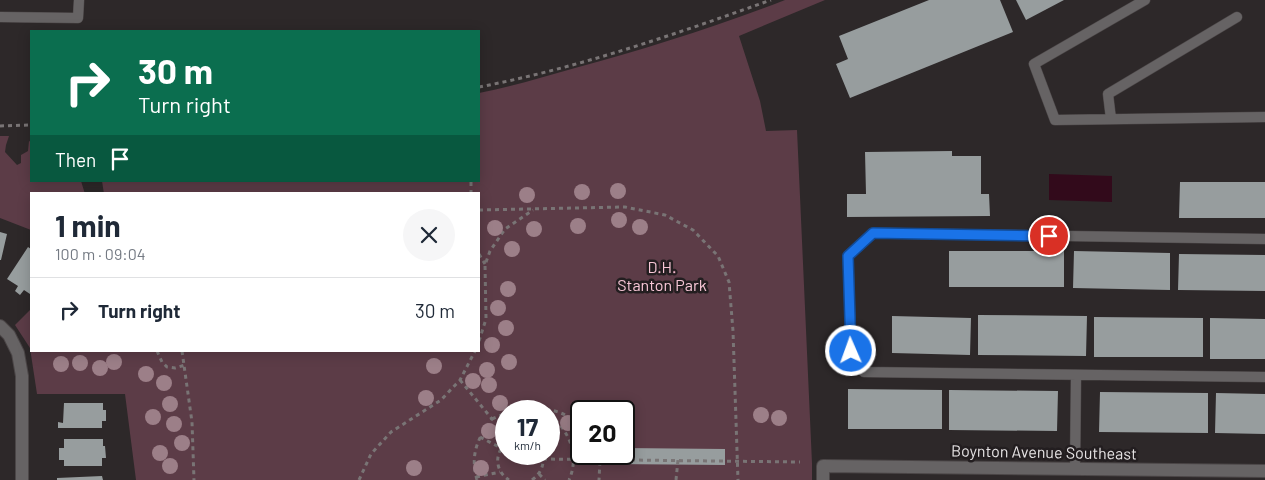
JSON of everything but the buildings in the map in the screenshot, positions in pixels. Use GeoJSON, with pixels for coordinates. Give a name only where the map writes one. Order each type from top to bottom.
{"type":"FeatureCollection","features":[{"type":"Feature","properties":{"kind":"street"},"geometry":{"type":"LineString","coordinates":[[0,326],[9,335],[18,352],[22,376],[22,480]]}},
{"type":"Feature","properties":{"kind":"street","name":"Boynton Avenue Southeast"},"geometry":{"type":"LineString","coordinates":[[823,480],[823,466],[1075,474],[1265,471]]}},
{"type":"Feature","properties":{"kind":"lane"},"geometry":{"type":"LineString","coordinates":[[0,18],[78,18],[79,0]]}},
{"type":"Feature","properties":{"kind":"lane"},"geometry":{"type":"LineString","coordinates":[[1144,0],[1034,64],[1055,120],[1265,117]]}},
{"type":"Feature","properties":{"kind":"lane"},"geometry":{"type":"LineString","coordinates":[[1112,119],[1108,94],[1238,17]]}},
{"type":"Feature","properties":{"kind":"lane"},"geometry":{"type":"LineString","coordinates":[[1265,239],[873,233],[848,256],[851,351],[864,372],[1265,377]]}},
{"type":"Feature","properties":{"kind":"lane"},"geometry":{"type":"LineString","coordinates":[[1075,474],[1076,375]]}},
{"type":"Feature","properties":{"kind":"path"},"geometry":{"type":"LineString","coordinates":[[480,87],[513,80],[684,31],[771,0]]}},
{"type":"Feature","properties":{"kind":"path"},"geometry":{"type":"LineString","coordinates":[[0,126],[30,125]]}},
{"type":"Feature","properties":{"kind":"path"},"geometry":{"type":"LineString","coordinates":[[480,210],[625,207],[665,215],[693,230],[718,256],[729,282],[733,331],[738,480]]}},
{"type":"Feature","properties":{"kind":"path"},"geometry":{"type":"LineString","coordinates":[[480,338],[486,319],[485,265],[490,251],[505,229],[534,209]]}},
{"type":"Feature","properties":{"kind":"path"},"geometry":{"type":"LineString","coordinates":[[480,256],[485,265]]}},
{"type":"Feature","properties":{"kind":"path"},"geometry":{"type":"LineString","coordinates":[[157,352],[162,362],[167,367],[185,365]]}},
{"type":"Feature","properties":{"kind":"path"},"geometry":{"type":"LineString","coordinates":[[182,352],[192,422],[194,480]]}},
{"type":"Feature","properties":{"kind":"path"},"geometry":{"type":"LineString","coordinates":[[359,480],[371,454],[391,432],[441,400],[460,380],[474,352]]}},
{"type":"Feature","properties":{"kind":"path"},"geometry":{"type":"LineString","coordinates":[[460,380],[492,419]]}},
{"type":"Feature","properties":{"kind":"path"},"geometry":{"type":"LineString","coordinates":[[495,418],[492,419],[476,446],[474,470],[476,478],[500,472]]}},
{"type":"Feature","properties":{"kind":"path"},"geometry":{"type":"LineString","coordinates":[[560,425],[570,439]]}},
{"type":"Feature","properties":{"kind":"path"},"geometry":{"type":"LineString","coordinates":[[480,437],[495,445]]}},
{"type":"Feature","properties":{"kind":"path"},"geometry":{"type":"LineString","coordinates":[[635,460],[800,462]]}},
{"type":"Feature","properties":{"kind":"path"},"geometry":{"type":"LineString","coordinates":[[676,480],[678,460]]}},
{"type":"Feature","properties":{"kind":"path"},"geometry":{"type":"LineString","coordinates":[[499,465],[500,472],[509,480]]}},
{"type":"Feature","properties":{"kind":"path"},"geometry":{"type":"LineString","coordinates":[[532,480],[539,474],[543,465]]}},
{"type":"Feature","properties":{"kind":"path"},"geometry":{"type":"LineString","coordinates":[[569,480],[572,465]]}},
{"type":"Feature","properties":{"kind":"path"},"geometry":{"type":"LineString","coordinates":[[599,480],[600,465]]}},
{"type":"Feature","properties":{"kind":"path"},"geometry":{"type":"LineString","coordinates":[[539,474],[545,480]]}},
{"type":"Feature","properties":{"kind":"green space","name":"D.H. Stanton Park"},"geometry":{"type":"Polygon","coordinates":[[[785,0],[825,0],[739,36],[760,101],[766,131],[797,130],[812,480],[136,480],[125,394],[37,394],[31,352],[480,352],[480,192],[104,192],[102,182],[480,182],[480,93],[527,82],[707,28],[785,0]]]}},
{"type":"Feature","properties":{"kind":"green space"},"geometry":{"type":"Polygon","coordinates":[[[0,136],[9,136],[5,152],[17,165],[21,163],[21,155],[28,151],[30,142],[30,182],[81,182],[84,192],[30,192],[30,230],[0,218],[0,136]]]}},
{"type":"Feature","properties":{"kind":"green space","name":"D.H. Stanton Park"},"geometry":{"type":"Polygon","coordinates":[[[30,310],[30,348],[15,325],[30,310]]]}},
{"type":"Feature","properties":{"kind":"shaded area"},"geometry":{"type":"Polygon","coordinates":[[[1049,174],[1112,176],[1112,202],[1049,200],[1049,174]]]}},
{"type":"Feature","properties":{"kind":"route"},"geometry":{"type":"LineString","coordinates":[[851,351],[848,256],[873,233],[1049,236]]}}]}
